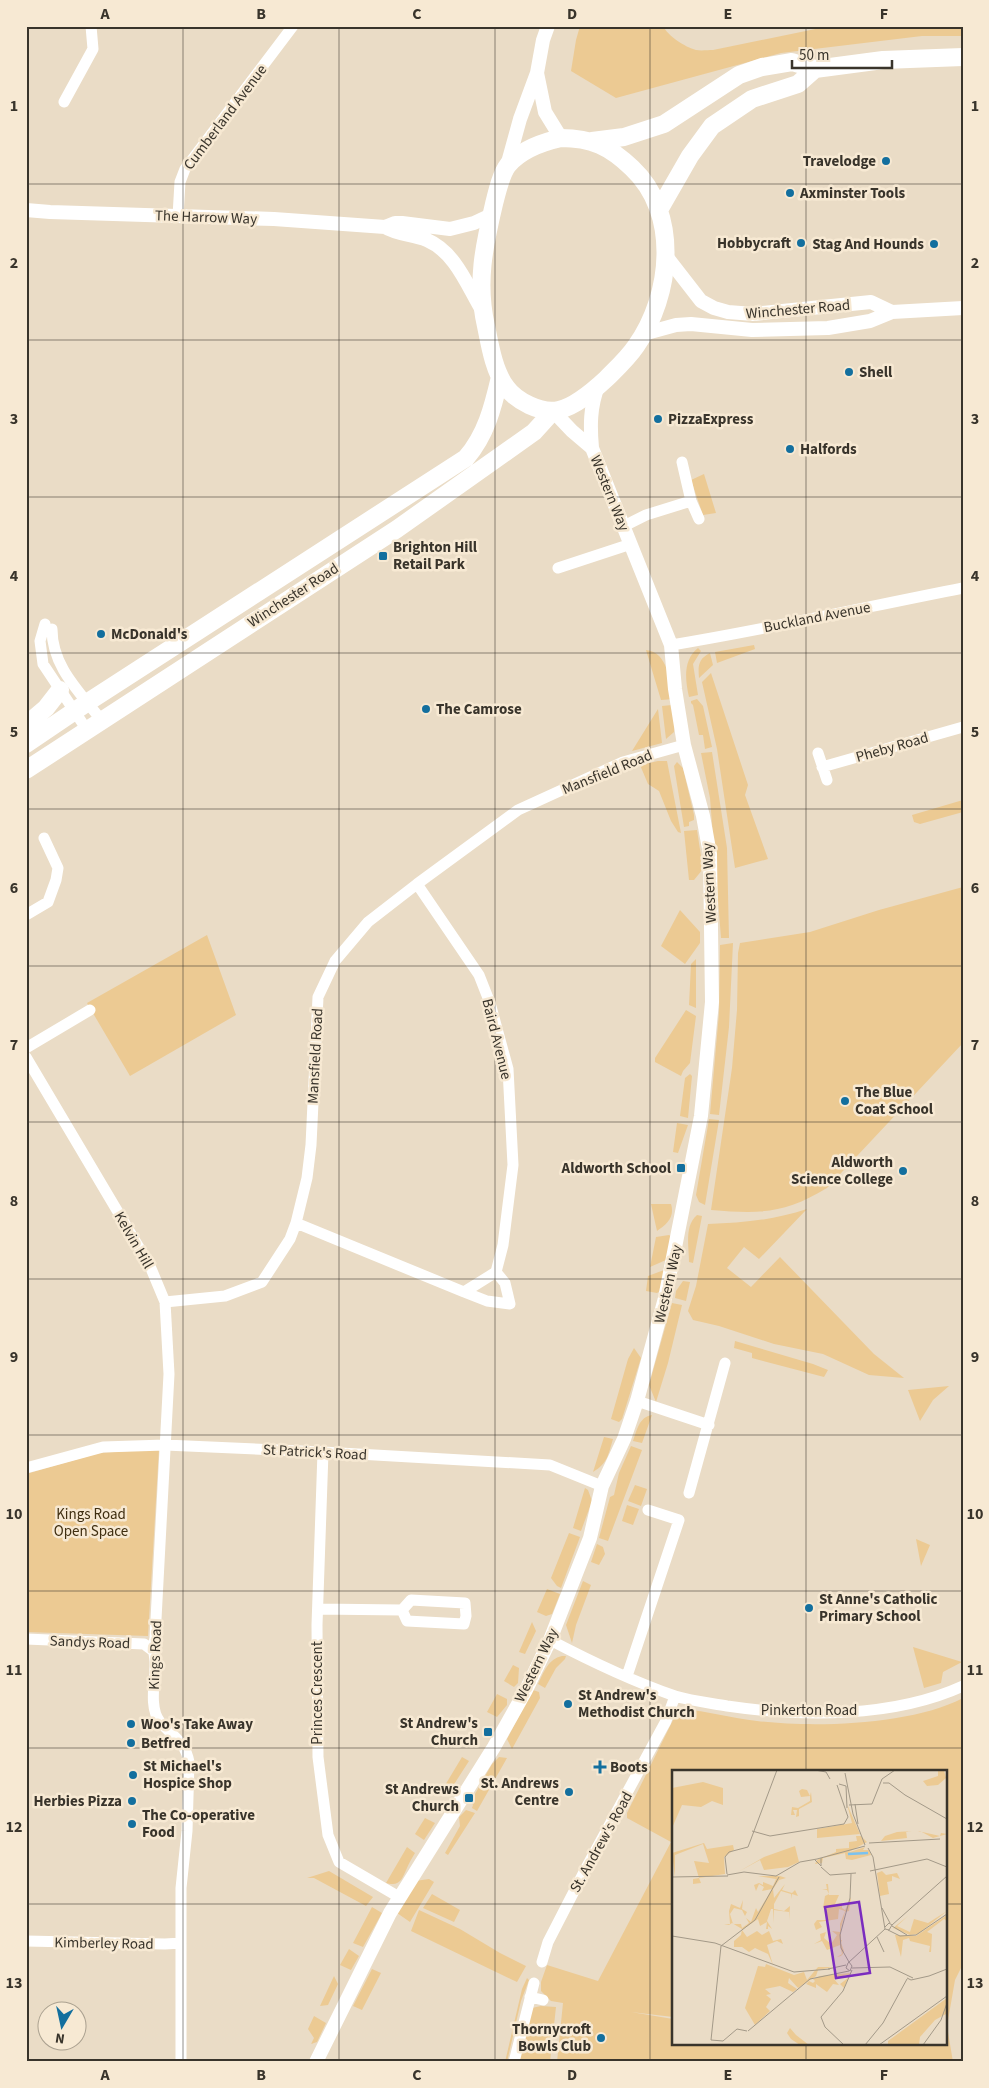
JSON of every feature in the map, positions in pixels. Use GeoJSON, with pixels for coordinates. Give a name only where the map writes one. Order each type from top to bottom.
{"type":"FeatureCollection","features":[{"type":"Feature","properties":{"kind":"main road"},"geometry":{"type":"LineString","coordinates":[[592,141],[616,155],[638,173],[651,192],[659,210],[666,256],[657,305],[643,334],[630,354],[598,386],[576,403],[561,410],[553,411],[523,402],[513,395],[500,377],[482,310],[481,265],[491,215],[507,166],[543,142],[561,138],[592,141],[624,137],[664,124],[739,75],[762,67],[792,62],[814,69],[883,60],[963,57]]}},
{"type":"Feature","properties":{"kind":"main road"},"geometry":{"type":"LineString","coordinates":[[659,210],[690,156],[712,126],[752,99],[798,84],[814,69]]}},
{"type":"Feature","properties":{"kind":"main road","name":"Winchester Road"},"geometry":{"type":"LineString","coordinates":[[26,744],[466,458],[480,440],[500,377]]}},
{"type":"Feature","properties":{"kind":"main road","name":"Winchester Road"},"geometry":{"type":"LineString","coordinates":[[26,770],[397,528],[534,432],[553,411]]}},
{"type":"Feature","properties":{"kind":"main road"},"geometry":{"type":"LineString","coordinates":[[26,724],[46,708],[60,690]]}},
{"type":"Feature","properties":{"kind":"street"},"geometry":{"type":"LineString","coordinates":[[64,102],[93,49],[91,26]]}},
{"type":"Feature","properties":{"kind":"street","name":"Cumberland Avenue"},"geometry":{"type":"LineString","coordinates":[[178,216],[180,182],[185,169],[293,26]]}},
{"type":"Feature","properties":{"kind":"street"},"geometry":{"type":"LineString","coordinates":[[507,166],[520,119],[537,73],[548,26]]}},
{"type":"Feature","properties":{"kind":"street"},"geometry":{"type":"LineString","coordinates":[[537,73],[545,112],[561,138]]}},
{"type":"Feature","properties":{"kind":"street","name":"The Harrow Way"},"geometry":{"type":"LineString","coordinates":[[26,210],[291,220],[385,228],[393,232],[427,240],[447,252],[482,310]]}},
{"type":"Feature","properties":{"kind":"street","name":"The Harrow Way"},"geometry":{"type":"LineString","coordinates":[[385,228],[395,223],[402,223],[450,229],[474,223],[491,215]]}},
{"type":"Feature","properties":{"kind":"street","name":"Winchester Road"},"geometry":{"type":"LineString","coordinates":[[666,256],[701,301],[714,308],[746,315],[871,302],[892,312]]}},
{"type":"Feature","properties":{"kind":"street"},"geometry":{"type":"LineString","coordinates":[[851,325],[871,302]]}},
{"type":"Feature","properties":{"kind":"street"},"geometry":{"type":"LineString","coordinates":[[816,308],[832,327]]}},
{"type":"Feature","properties":{"kind":"street","name":"Winchester Road"},"geometry":{"type":"LineString","coordinates":[[643,334],[676,325],[691,324],[752,330],[832,327],[870,321],[892,312],[963,308]]}},
{"type":"Feature","properties":{"kind":"street","name":"Western Way"},"geometry":{"type":"LineString","coordinates":[[316,2062],[372,1946],[399,1897],[494,1747],[526,1690],[550,1640],[590,1538],[602,1486],[624,1439],[637,1401],[660,1319],[684,1211],[701,1116],[712,1002],[710,854],[703,816],[684,744],[675,689],[671,645],[592,448],[590,416],[598,386]]}},
{"type":"Feature","properties":{"kind":"street","name":"Western Way"},"geometry":{"type":"LineString","coordinates":[[553,411],[592,448]]}},
{"type":"Feature","properties":{"kind":"street"},"geometry":{"type":"LineString","coordinates":[[682,462],[690,500],[699,519]]}},
{"type":"Feature","properties":{"kind":"street"},"geometry":{"type":"LineString","coordinates":[[624,526],[690,500]]}},
{"type":"Feature","properties":{"kind":"street"},"geometry":{"type":"LineString","coordinates":[[558,568],[631,544]]}},
{"type":"Feature","properties":{"kind":"street","name":"Buckland Avenue"},"geometry":{"type":"LineString","coordinates":[[671,645],[963,588]]}},
{"type":"Feature","properties":{"kind":"street"},"geometry":{"type":"LineString","coordinates":[[87,730],[81,707],[56,657],[48,626],[40,641],[43,664],[60,690],[81,707],[102,720]]}},
{"type":"Feature","properties":{"kind":"street","name":"Pheby Road"},"geometry":{"type":"LineString","coordinates":[[822,767],[963,727]]}},
{"type":"Feature","properties":{"kind":"street","name":"Mansfield Road"},"geometry":{"type":"LineString","coordinates":[[165,1302],[225,1296],[262,1282],[290,1238],[296,1223],[307,1178],[311,1146],[318,997],[335,960],[362,928],[417,884],[518,810],[623,762],[684,744]]}},
{"type":"Feature","properties":{"kind":"street"},"geometry":{"type":"LineString","coordinates":[[818,753],[827,780]]}},
{"type":"Feature","properties":{"kind":"street"},"geometry":{"type":"LineString","coordinates":[[26,915],[48,902],[56,880],[58,868],[44,838]]}},
{"type":"Feature","properties":{"kind":"street","name":"Baird Avenue"},"geometry":{"type":"LineString","coordinates":[[417,884],[479,975],[490,1003],[508,1069],[513,1165],[503,1244],[496,1272]]}},
{"type":"Feature","properties":{"kind":"street"},"geometry":{"type":"LineString","coordinates":[[26,1048],[90,1010]]}},
{"type":"Feature","properties":{"kind":"street","name":"Kelvin Hill"},"geometry":{"type":"LineString","coordinates":[[26,1057],[150,1266],[165,1302],[169,1374],[165,1445]]}},
{"type":"Feature","properties":{"kind":"street"},"geometry":{"type":"LineString","coordinates":[[296,1223],[464,1292],[487,1301],[510,1304],[505,1283],[496,1272],[464,1292]]}},
{"type":"Feature","properties":{"kind":"street"},"geometry":{"type":"LineString","coordinates":[[690,1493],[726,1363]]}},
{"type":"Feature","properties":{"kind":"street"},"geometry":{"type":"LineString","coordinates":[[637,1401],[709,1425]]}},
{"type":"Feature","properties":{"kind":"street","name":"St Patrick's Road"},"geometry":{"type":"LineString","coordinates":[[26,1468],[103,1447],[141,1444],[323,1452],[550,1466],[602,1486]]}},
{"type":"Feature","properties":{"kind":"street","name":"Kings Road"},"geometry":{"type":"LineString","coordinates":[[165,1445],[155,1638],[152,1650],[155,1659],[154,1701],[159,1720],[176,1736],[187,1751],[189,1762],[187,1831],[181,1888],[181,2062]]}},
{"type":"Feature","properties":{"kind":"street","name":"Princes Crescent"},"geometry":{"type":"LineString","coordinates":[[323,1452],[318,1609],[318,1757],[328,1835],[339,1862],[399,1897]]}},
{"type":"Feature","properties":{"kind":"street"},"geometry":{"type":"LineString","coordinates":[[627,1676],[680,1520],[648,1510]]}},
{"type":"Feature","properties":{"kind":"street"},"geometry":{"type":"LineString","coordinates":[[410,1600],[465,1603],[466,1616],[464,1624],[407,1621],[402,1610],[410,1600]]}},
{"type":"Feature","properties":{"kind":"street"},"geometry":{"type":"LineString","coordinates":[[318,1609],[402,1610]]}},
{"type":"Feature","properties":{"kind":"street","name":"Sandys Road"},"geometry":{"type":"LineString","coordinates":[[26,1640],[144,1644],[152,1650]]}},
{"type":"Feature","properties":{"kind":"street","name":"Pinkerton Road"},"geometry":{"type":"LineString","coordinates":[[550,1640],[675,1696],[758,1710],[793,1713],[881,1709],[942,1696],[963,1686]]}},
{"type":"Feature","properties":{"kind":"street","name":"St. Andrew's Road"},"geometry":{"type":"LineString","coordinates":[[542,1962],[548,1942],[666,1721],[675,1696]]}},
{"type":"Feature","properties":{"kind":"street","name":"Kimberley Road"},"geometry":{"type":"LineString","coordinates":[[26,1941],[165,1944],[181,1942]]}},
{"type":"Feature","properties":{"kind":"street"},"geometry":{"type":"LineString","coordinates":[[514,2062],[534,1983]]}},
{"type":"Feature","properties":{"kind":"street"},"geometry":{"type":"LineString","coordinates":[[530,1997],[543,2000]]}},
{"type":"Feature","properties":{"kind":"green space"},"geometry":{"type":"Polygon","coordinates":[[[580,26],[663,26],[677,41],[696,50],[713,50],[830,26],[963,26],[963,36],[922,36],[781,53],[616,98],[571,71],[580,26]]]}},
{"type":"Feature","properties":{"kind":"green space"},"geometry":{"type":"Polygon","coordinates":[[[704,474],[716,513],[703,515],[691,480],[704,474]]]}},
{"type":"Feature","properties":{"kind":"green space"},"geometry":{"type":"Polygon","coordinates":[[[754,645],[755,649],[717,663],[715,652],[754,645]]]}},
{"type":"Feature","properties":{"kind":"green space"},"geometry":{"type":"Polygon","coordinates":[[[698,648],[701,651],[693,664],[698,695],[689,697],[686,670],[690,658],[698,648]]]}},
{"type":"Feature","properties":{"kind":"green space"},"geometry":{"type":"Polygon","coordinates":[[[646,650],[659,656],[667,669],[674,699],[661,700],[646,650]]]}},
{"type":"Feature","properties":{"kind":"green space"},"geometry":{"type":"Polygon","coordinates":[[[710,653],[713,665],[699,678],[700,663],[710,653]]]}},
{"type":"Feature","properties":{"kind":"green space"},"geometry":{"type":"Polygon","coordinates":[[[711,673],[748,785],[745,795],[768,859],[735,868],[717,749],[702,682],[711,673]]]}},
{"type":"Feature","properties":{"kind":"green space"},"geometry":{"type":"Polygon","coordinates":[[[697,699],[703,706],[712,747],[705,749],[703,735],[699,735],[691,703],[691,701],[697,699]]]}},
{"type":"Feature","properties":{"kind":"green space"},"geometry":{"type":"Polygon","coordinates":[[[672,705],[676,720],[674,732],[666,739],[662,706],[672,705]]]}},
{"type":"Feature","properties":{"kind":"green space"},"geometry":{"type":"Polygon","coordinates":[[[658,709],[662,743],[632,751],[658,709]]]}},
{"type":"Feature","properties":{"kind":"green space"},"geometry":{"type":"Polygon","coordinates":[[[712,752],[727,848],[729,938],[721,938],[710,798],[701,753],[712,752]]]}},
{"type":"Feature","properties":{"kind":"green space"},"geometry":{"type":"Polygon","coordinates":[[[667,761],[681,833],[678,832],[671,821],[659,791],[648,784],[640,765],[667,761]]]}},
{"type":"Feature","properties":{"kind":"green space"},"geometry":{"type":"Polygon","coordinates":[[[677,762],[683,768],[694,815],[694,820],[689,822],[689,826],[684,827],[674,766],[677,762]]]}},
{"type":"Feature","properties":{"kind":"green space"},"geometry":{"type":"Polygon","coordinates":[[[963,800],[963,812],[920,824],[914,822],[912,815],[963,800]]]}},
{"type":"Feature","properties":{"kind":"green space"},"geometry":{"type":"Polygon","coordinates":[[[697,830],[703,869],[694,880],[689,880],[684,831],[697,830]]]}},
{"type":"Feature","properties":{"kind":"green space"},"geometry":{"type":"Polygon","coordinates":[[[963,887],[963,1043],[827,1188],[798,1203],[771,1210],[744,1212],[711,1210],[732,1068],[740,943],[810,932],[879,910],[963,887]]]}},
{"type":"Feature","properties":{"kind":"green space"},"geometry":{"type":"Polygon","coordinates":[[[680,910],[700,932],[700,943],[685,964],[661,946],[680,910]]]}},
{"type":"Feature","properties":{"kind":"green space"},"geometry":{"type":"Polygon","coordinates":[[[207,935],[236,1015],[130,1076],[87,1003],[207,935]]]}},
{"type":"Feature","properties":{"kind":"green space"},"geometry":{"type":"Polygon","coordinates":[[[733,943],[729,1027],[719,1115],[710,1114],[719,1013],[720,945],[733,943]]]}},
{"type":"Feature","properties":{"kind":"green space"},"geometry":{"type":"Polygon","coordinates":[[[696,959],[696,1008],[689,1005],[691,964],[696,959]]]}},
{"type":"Feature","properties":{"kind":"green space"},"geometry":{"type":"Polygon","coordinates":[[[686,1010],[696,1016],[690,1063],[681,1076],[655,1062],[655,1058],[686,1010]]]}},
{"type":"Feature","properties":{"kind":"green space"},"geometry":{"type":"Polygon","coordinates":[[[690,1074],[692,1076],[688,1118],[680,1116],[685,1078],[690,1074]]]}},
{"type":"Feature","properties":{"kind":"green space"},"geometry":{"type":"Polygon","coordinates":[[[709,1119],[719,1120],[705,1205],[699,1202],[696,1195],[709,1119]]]}},
{"type":"Feature","properties":{"kind":"green space"},"geometry":{"type":"Polygon","coordinates":[[[677,1123],[688,1125],[678,1153],[673,1152],[677,1123]]]}},
{"type":"Feature","properties":{"kind":"green space"},"geometry":{"type":"Polygon","coordinates":[[[651,1204],[671,1204],[672,1213],[669,1220],[657,1231],[651,1204]]]}},
{"type":"Feature","properties":{"kind":"green space"},"geometry":{"type":"Polygon","coordinates":[[[807,1209],[759,1259],[744,1247],[727,1268],[751,1287],[780,1257],[874,1354],[904,1378],[869,1375],[823,1354],[774,1344],[719,1326],[693,1320],[688,1311],[696,1286],[708,1224],[758,1220],[807,1209]]]}},
{"type":"Feature","properties":{"kind":"green space"},"geometry":{"type":"Polygon","coordinates":[[[697,1215],[702,1216],[693,1263],[689,1262],[688,1237],[690,1225],[697,1215]]]}},
{"type":"Feature","properties":{"kind":"green space"},"geometry":{"type":"Polygon","coordinates":[[[669,1235],[672,1237],[666,1260],[650,1267],[656,1237],[669,1235]]]}},
{"type":"Feature","properties":{"kind":"green space"},"geometry":{"type":"Polygon","coordinates":[[[664,1270],[660,1291],[657,1293],[646,1291],[648,1276],[664,1270]]]}},
{"type":"Feature","properties":{"kind":"green space"},"geometry":{"type":"Polygon","coordinates":[[[683,1281],[690,1282],[686,1301],[675,1298],[676,1291],[683,1281]]]}},
{"type":"Feature","properties":{"kind":"green space"},"geometry":{"type":"Polygon","coordinates":[[[672,1303],[682,1305],[656,1402],[649,1385],[672,1303]]]}},
{"type":"Feature","properties":{"kind":"green space"},"geometry":{"type":"Polygon","coordinates":[[[735,1341],[828,1370],[824,1377],[752,1358],[752,1353],[734,1348],[735,1341]]]}},
{"type":"Feature","properties":{"kind":"green space"},"geometry":{"type":"Polygon","coordinates":[[[634,1348],[641,1358],[622,1419],[619,1422],[611,1419],[628,1359],[634,1348]]]}},
{"type":"Feature","properties":{"kind":"green space"},"geometry":{"type":"Polygon","coordinates":[[[949,1386],[933,1400],[920,1421],[908,1390],[949,1386]]]}},
{"type":"Feature","properties":{"kind":"green space"},"geometry":{"type":"Polygon","coordinates":[[[652,1415],[642,1443],[633,1441],[641,1421],[652,1415]]]}},
{"type":"Feature","properties":{"kind":"green space"},"geometry":{"type":"Polygon","coordinates":[[[604,1437],[613,1439],[610,1450],[605,1462],[593,1472],[604,1437]]]}},
{"type":"Feature","properties":{"kind":"green space"},"geometry":{"type":"Polygon","coordinates":[[[631,1446],[642,1450],[608,1541],[599,1538],[610,1497],[614,1495],[619,1473],[631,1446]]]}},
{"type":"Feature","properties":{"kind":"green space","name":"Kings Road Open Space"},"geometry":{"type":"Polygon","coordinates":[[[159,1449],[148,1636],[26,1632],[26,1474],[99,1453],[159,1449]]]}},
{"type":"Feature","properties":{"kind":"green space"},"geometry":{"type":"Polygon","coordinates":[[[635,1485],[647,1489],[641,1506],[628,1501],[635,1485]]]}},
{"type":"Feature","properties":{"kind":"green space"},"geometry":{"type":"Polygon","coordinates":[[[585,1488],[588,1490],[592,1501],[581,1531],[573,1528],[585,1488]]]}},
{"type":"Feature","properties":{"kind":"green space"},"geometry":{"type":"Polygon","coordinates":[[[627,1505],[639,1509],[633,1525],[622,1521],[627,1505]]]}},
{"type":"Feature","properties":{"kind":"green space"},"geometry":{"type":"Polygon","coordinates":[[[569,1533],[580,1537],[561,1588],[551,1578],[569,1533]]]}},
{"type":"Feature","properties":{"kind":"green space"},"geometry":{"type":"Polygon","coordinates":[[[916,1539],[930,1545],[921,1566],[916,1539]]]}},
{"type":"Feature","properties":{"kind":"green space"},"geometry":{"type":"Polygon","coordinates":[[[597,1544],[603,1547],[605,1554],[599,1565],[591,1562],[597,1544]]]}},
{"type":"Feature","properties":{"kind":"green space"},"geometry":{"type":"Polygon","coordinates":[[[583,1581],[591,1585],[576,1625],[572,1643],[566,1625],[583,1581]]]}},
{"type":"Feature","properties":{"kind":"green space"},"geometry":{"type":"Polygon","coordinates":[[[547,1589],[560,1594],[552,1614],[546,1616],[537,1612],[547,1589]]]}},
{"type":"Feature","properties":{"kind":"green space"},"geometry":{"type":"Polygon","coordinates":[[[532,1622],[536,1631],[525,1654],[519,1652],[532,1622]]]}},
{"type":"Feature","properties":{"kind":"green space"},"geometry":{"type":"Polygon","coordinates":[[[913,1647],[962,1662],[943,1672],[941,1683],[924,1688],[913,1647]]]}},
{"type":"Feature","properties":{"kind":"green space"},"geometry":{"type":"Polygon","coordinates":[[[562,1656],[566,1656],[565,1659],[556,1668],[545,1688],[538,1684],[550,1663],[562,1656]]]}},
{"type":"Feature","properties":{"kind":"green space"},"geometry":{"type":"Polygon","coordinates":[[[513,1665],[519,1668],[518,1683],[514,1687],[504,1681],[513,1665]]]}},
{"type":"Feature","properties":{"kind":"green space"},"geometry":{"type":"Polygon","coordinates":[[[533,1690],[539,1692],[540,1698],[512,1749],[507,1739],[533,1690]]]}},
{"type":"Feature","properties":{"kind":"green space"},"geometry":{"type":"Polygon","coordinates":[[[497,1694],[507,1699],[507,1705],[497,1717],[487,1712],[497,1694]]]}},
{"type":"Feature","properties":{"kind":"green space"},"geometry":{"type":"Polygon","coordinates":[[[963,1698],[963,1964],[955,1980],[947,2026],[953,2062],[557,2062],[563,2003],[551,2001],[541,1991],[541,1982],[547,1965],[598,1981],[671,1842],[627,1818],[627,1813],[676,1714],[682,1709],[757,1721],[834,1724],[890,1719],[942,1707],[963,1698]]]}},
{"type":"Feature","properties":{"kind":"green space"},"geometry":{"type":"Polygon","coordinates":[[[462,1757],[469,1761],[451,1789],[441,1792],[462,1757]]]}},
{"type":"Feature","properties":{"kind":"green space"},"geometry":{"type":"Polygon","coordinates":[[[499,1757],[507,1758],[477,1811],[472,1808],[471,1801],[492,1764],[499,1757]]]}},
{"type":"Feature","properties":{"kind":"green space"},"geometry":{"type":"Polygon","coordinates":[[[466,1810],[475,1813],[448,1855],[445,1853],[460,1826],[459,1817],[466,1810]]]}},
{"type":"Feature","properties":{"kind":"green space"},"geometry":{"type":"Polygon","coordinates":[[[425,1818],[435,1823],[424,1840],[415,1834],[425,1818]]]}},
{"type":"Feature","properties":{"kind":"green space"},"geometry":{"type":"Polygon","coordinates":[[[407,1847],[415,1853],[402,1879],[394,1884],[386,1883],[407,1847]]]}},
{"type":"Feature","properties":{"kind":"green space"},"geometry":{"type":"Polygon","coordinates":[[[329,1871],[373,1897],[366,1906],[314,1878],[307,1878],[329,1871]]]}},
{"type":"Feature","properties":{"kind":"green space"},"geometry":{"type":"Polygon","coordinates":[[[429,1879],[434,1882],[410,1922],[397,1913],[415,1881],[429,1879]]]}},
{"type":"Feature","properties":{"kind":"green space"},"geometry":{"type":"Polygon","coordinates":[[[432,1894],[460,1910],[454,1922],[423,1908],[432,1894]]]}},
{"type":"Feature","properties":{"kind":"green space"},"geometry":{"type":"Polygon","coordinates":[[[372,1907],[382,1913],[363,1947],[353,1943],[372,1907]]]}},
{"type":"Feature","properties":{"kind":"green space"},"geometry":{"type":"Polygon","coordinates":[[[419,1910],[460,1929],[526,1966],[517,1982],[411,1931],[419,1910]]]}},
{"type":"Feature","properties":{"kind":"green space"},"geometry":{"type":"Polygon","coordinates":[[[349,1949],[359,1956],[351,1970],[340,1965],[349,1949]]]}},
{"type":"Feature","properties":{"kind":"green space"},"geometry":{"type":"Polygon","coordinates":[[[372,1969],[381,1973],[362,2010],[353,2006],[372,1969]]]}},
{"type":"Feature","properties":{"kind":"green space"},"geometry":{"type":"Polygon","coordinates":[[[334,1976],[338,1984],[328,2005],[320,2006],[334,1976]]]}},
{"type":"Feature","properties":{"kind":"green space"},"geometry":{"type":"Polygon","coordinates":[[[527,1978],[529,1980],[521,2001],[507,2062],[505,2062],[522,1989],[527,1978]]]}},
{"type":"Feature","properties":{"kind":"green space"},"geometry":{"type":"Polygon","coordinates":[[[541,2006],[556,2007],[550,2062],[519,2062],[532,2008],[541,2006]]]}},
{"type":"Feature","properties":{"kind":"green space"},"geometry":{"type":"Polygon","coordinates":[[[314,2016],[326,2023],[317,2042],[311,2044],[314,2038],[308,2029],[314,2016]]]}},
{"type":"Feature","properties":{"kind":"place","name":"Travelodge"},"geometry":{"type":"Point","coordinates":[886,161]}},
{"type":"Feature","properties":{"kind":"place","name":"Axminster Tools"},"geometry":{"type":"Point","coordinates":[790,193]}},
{"type":"Feature","properties":{"kind":"place","name":"Hobbycraft"},"geometry":{"type":"Point","coordinates":[801,243]}},
{"type":"Feature","properties":{"kind":"place","name":"Stag And Hounds"},"geometry":{"type":"Point","coordinates":[934,244]}},
{"type":"Feature","properties":{"kind":"place","name":"Shell"},"geometry":{"type":"Point","coordinates":[849,372]}},
{"type":"Feature","properties":{"kind":"place","name":"PizzaExpress"},"geometry":{"type":"Point","coordinates":[658,419]}},
{"type":"Feature","properties":{"kind":"place","name":"Halfords"},"geometry":{"type":"Point","coordinates":[790,449]}},
{"type":"Feature","properties":{"kind":"place","name":"Brighton Hill Retail Park"},"geometry":{"type":"Point","coordinates":[383,556]}},
{"type":"Feature","properties":{"kind":"place","name":"McDonald's"},"geometry":{"type":"Point","coordinates":[101,634]}},
{"type":"Feature","properties":{"kind":"place","name":"The Camrose"},"geometry":{"type":"Point","coordinates":[426,709]}},
{"type":"Feature","properties":{"kind":"place","name":"The Blue Coat School"},"geometry":{"type":"Point","coordinates":[845,1101]}},
{"type":"Feature","properties":{"kind":"place","name":"Aldworth School"},"geometry":{"type":"Point","coordinates":[681,1168]}},
{"type":"Feature","properties":{"kind":"place","name":"Aldworth Science College"},"geometry":{"type":"Point","coordinates":[903,1171]}},
{"type":"Feature","properties":{"kind":"place","name":"St Anne's Catholic Primary School"},"geometry":{"type":"Point","coordinates":[809,1608]}},
{"type":"Feature","properties":{"kind":"place","name":"St Andrew's Methodist Church"},"geometry":{"type":"Point","coordinates":[568,1704]}},
{"type":"Feature","properties":{"kind":"place","name":"Woo's Take Away"},"geometry":{"type":"Point","coordinates":[131,1724]}},
{"type":"Feature","properties":{"kind":"place","name":"St Andrew's Church"},"geometry":{"type":"Point","coordinates":[488,1732]}},
{"type":"Feature","properties":{"kind":"place","name":"Betfred"},"geometry":{"type":"Point","coordinates":[131,1743]}},
{"type":"Feature","properties":{"kind":"place","name":"Boots"},"geometry":{"type":"Point","coordinates":[600,1767]}},
{"type":"Feature","properties":{"kind":"place","name":"St Michael's Hospice Shop"},"geometry":{"type":"Point","coordinates":[133,1775]}},
{"type":"Feature","properties":{"kind":"place","name":"St. Andrews Centre"},"geometry":{"type":"Point","coordinates":[569,1792]}},
{"type":"Feature","properties":{"kind":"place","name":"St Andrews Church"},"geometry":{"type":"Point","coordinates":[469,1798]}},
{"type":"Feature","properties":{"kind":"place","name":"Herbies Pizza"},"geometry":{"type":"Point","coordinates":[132,1801]}},
{"type":"Feature","properties":{"kind":"place","name":"The Co-operative Food"},"geometry":{"type":"Point","coordinates":[132,1824]}},
{"type":"Feature","properties":{"kind":"place","name":"Thornycroft Bowls Club"},"geometry":{"type":"Point","coordinates":[601,2038]}}]}
